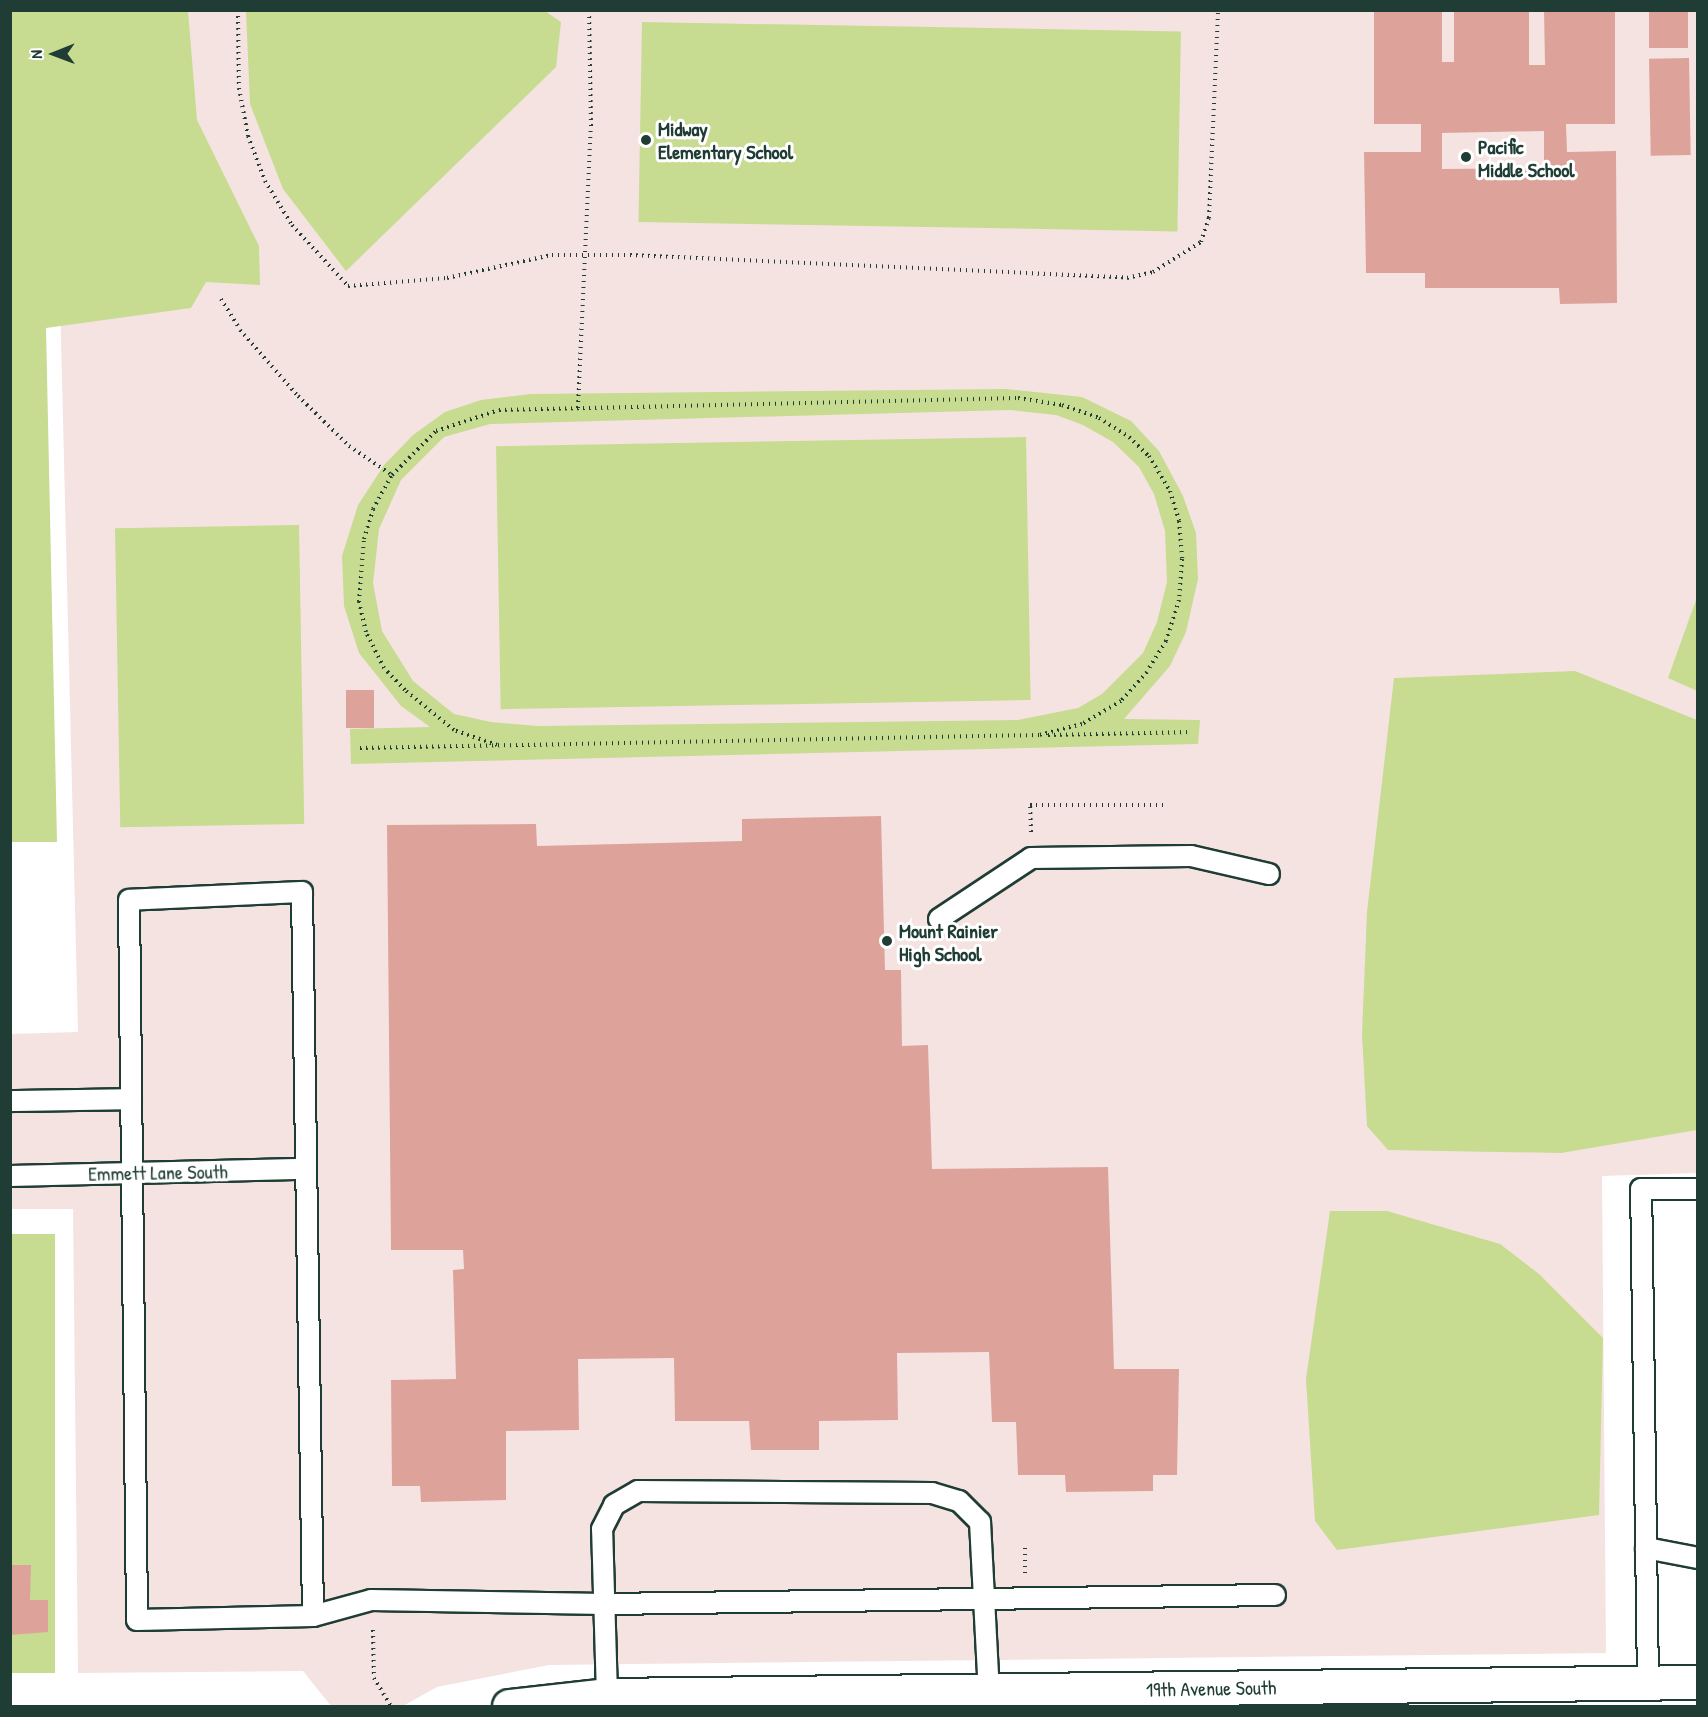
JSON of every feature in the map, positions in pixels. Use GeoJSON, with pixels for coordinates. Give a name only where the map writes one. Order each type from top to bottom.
{"type":"FeatureCollection","features":[{"type":"Feature","properties":{"kind":"street","name":"19th Avenue South"},"geometry":{"type":"LineString","coordinates":[[525,1705],[607,1695],[647,1701],[932,1699],[989,1692],[1698,1682]]}},
{"type":"Feature","properties":{"kind":"lane"},"geometry":{"type":"LineString","coordinates":[[939,919],[1031,858],[1191,856],[1269,874]]}},
{"type":"Feature","properties":{"kind":"lane"},"geometry":{"type":"LineString","coordinates":[[313,1616],[302,892],[129,900],[137,1620],[313,1616],[371,1600],[605,1604],[1275,1595]]}},
{"type":"Feature","properties":{"kind":"lane"},"geometry":{"type":"LineString","coordinates":[[10,1101],[131,1099]]}},
{"type":"Feature","properties":{"kind":"lane","name":"Emmett Lane South"},"geometry":{"type":"LineString","coordinates":[[10,1176],[306,1169]]}},
{"type":"Feature","properties":{"kind":"lane"},"geometry":{"type":"LineString","coordinates":[[1648,1682],[1641,1189],[1698,1189]]}},
{"type":"Feature","properties":{"kind":"lane"},"geometry":{"type":"LineString","coordinates":[[607,1695],[602,1529],[614,1505],[638,1491],[932,1493],[959,1501],[980,1522],[989,1692]]}},
{"type":"Feature","properties":{"kind":"lane"},"geometry":{"type":"LineString","coordinates":[[1646,1548],[1698,1558]]}},
{"type":"Feature","properties":{"kind":"path"},"geometry":{"type":"LineString","coordinates":[[238,10],[239,88],[248,136],[265,181],[292,225],[348,286],[447,278],[541,257],[585,255],[1127,278],[1153,272],[1201,242],[1209,218],[1218,10]]}},
{"type":"Feature","properties":{"kind":"path"},"geometry":{"type":"LineString","coordinates":[[578,409],[591,126],[589,10]]}},
{"type":"Feature","properties":{"kind":"path"},"geometry":{"type":"LineString","coordinates":[[221,299],[240,330],[298,396],[350,446],[392,475]]}},
{"type":"Feature","properties":{"kind":"path"},"geometry":{"type":"LineString","coordinates":[[497,745],[454,730],[414,698],[384,668],[366,632],[359,602],[364,539],[373,509],[392,475],[436,431],[499,411],[1018,398],[1062,405],[1099,418],[1129,437],[1149,456],[1170,491],[1176,511],[1182,559],[1179,600],[1166,641],[1147,672],[1121,701],[1082,724],[1039,735]]}},
{"type":"Feature","properties":{"kind":"path"},"geometry":{"type":"LineString","coordinates":[[360,748],[1191,732]]}},
{"type":"Feature","properties":{"kind":"path"},"geometry":{"type":"LineString","coordinates":[[1031,858],[1030,805],[1165,805]]}},
{"type":"Feature","properties":{"kind":"path"},"geometry":{"type":"LineString","coordinates":[[1025,1544],[1025,1573]]}},
{"type":"Feature","properties":{"kind":"path"},"geometry":{"type":"LineString","coordinates":[[373,1630],[374,1678],[392,1707]]}},
{"type":"Feature","properties":{"kind":"shaded area","name":"Mount Rainier High School"},"geometry":{"type":"Polygon","coordinates":[[[53,11],[1697,11],[1697,597],[1669,678],[1697,691],[1697,1173],[1602,1176],[1606,1653],[549,1665],[437,1687],[403,1706],[331,1706],[303,1671],[78,1673],[73,1209],[11,1209],[10,1034],[78,1032],[53,11]]]}},
{"type":"Feature","properties":{"kind":"green space"},"geometry":{"type":"Polygon","coordinates":[[[10,11],[188,11],[197,120],[259,246],[260,285],[206,282],[191,308],[46,328],[57,842],[11,842],[10,11]]]}},
{"type":"Feature","properties":{"kind":"green space"},"geometry":{"type":"Polygon","coordinates":[[[246,11],[545,11],[561,22],[556,67],[346,271],[283,189],[250,104],[246,11]]]}},
{"type":"Feature","properties":{"kind":"green space"},"geometry":{"type":"Polygon","coordinates":[[[642,22],[1181,31],[1177,231],[639,222],[642,22]]]}},
{"type":"Feature","properties":{"kind":"green space"},"geometry":{"type":"Polygon","coordinates":[[[1006,389],[1082,397],[1131,421],[1159,451],[1183,496],[1196,533],[1198,579],[1186,632],[1170,666],[1124,719],[1200,720],[1198,744],[351,764],[350,729],[430,727],[401,706],[359,653],[344,606],[342,556],[358,505],[384,465],[413,435],[445,412],[481,400],[531,394],[1006,389]],[[1010,410],[490,424],[444,437],[401,480],[379,529],[373,583],[382,631],[413,681],[454,714],[491,722],[537,726],[1018,720],[1078,708],[1102,694],[1143,653],[1157,622],[1167,582],[1165,531],[1154,494],[1139,467],[1113,442],[1083,425],[1056,415],[1010,410]]]}},
{"type":"Feature","properties":{"kind":"green space"},"geometry":{"type":"Polygon","coordinates":[[[1026,437],[1031,700],[501,709],[496,446],[1026,437]]]}},
{"type":"Feature","properties":{"kind":"green space"},"geometry":{"type":"Polygon","coordinates":[[[299,525],[304,824],[120,827],[115,528],[299,525]]]}},
{"type":"Feature","properties":{"kind":"green space"},"geometry":{"type":"Polygon","coordinates":[[[1697,597],[1697,691],[1668,678],[1697,597]]]}},
{"type":"Feature","properties":{"kind":"green space"},"geometry":{"type":"Polygon","coordinates":[[[1575,671],[1697,720],[1697,1130],[1561,1153],[1388,1150],[1367,1126],[1362,1034],[1367,912],[1394,678],[1575,671]]]}},
{"type":"Feature","properties":{"kind":"green space"},"geometry":{"type":"Polygon","coordinates":[[[1330,1211],[1387,1211],[1500,1244],[1539,1274],[1603,1338],[1599,1515],[1337,1550],[1315,1521],[1306,1379],[1330,1211]]]}},
{"type":"Feature","properties":{"kind":"green space"},"geometry":{"type":"Polygon","coordinates":[[[10,1234],[55,1234],[55,1673],[10,1673],[10,1234]]]}},
{"type":"Feature","properties":{"kind":"building"},"geometry":{"type":"Polygon","coordinates":[[[1374,10],[1442,10],[1442,62],[1454,62],[1454,10],[1529,10],[1529,65],[1545,65],[1544,10],[1615,10],[1615,124],[1566,124],[1567,152],[1616,151],[1617,303],[1560,304],[1559,288],[1425,288],[1425,273],[1366,273],[1364,152],[1421,152],[1421,124],[1374,124],[1374,10]],[[1544,131],[1442,133],[1442,169],[1544,168],[1544,131]]]}},
{"type":"Feature","properties":{"kind":"building"},"geometry":{"type":"Polygon","coordinates":[[[1649,10],[1688,10],[1688,48],[1649,48],[1649,10]]]}},
{"type":"Feature","properties":{"kind":"building"},"geometry":{"type":"Polygon","coordinates":[[[1689,58],[1691,155],[1651,156],[1649,59],[1689,58]]]}},
{"type":"Feature","properties":{"kind":"building"},"geometry":{"type":"Polygon","coordinates":[[[346,690],[374,690],[374,728],[346,728],[346,690]]]}},
{"type":"Feature","properties":{"kind":"building"},"geometry":{"type":"Polygon","coordinates":[[[881,816],[885,970],[901,970],[902,1046],[928,1045],[932,1169],[1108,1167],[1114,1369],[1179,1369],[1177,1475],[1153,1475],[1153,1491],[1066,1492],[1065,1475],[1018,1475],[1016,1422],[992,1422],[989,1352],[897,1353],[898,1420],[819,1421],[819,1450],[751,1450],[749,1421],[675,1421],[674,1358],[578,1359],[579,1430],[506,1431],[506,1500],[421,1502],[420,1486],[392,1486],[391,1380],[456,1379],[453,1270],[464,1269],[463,1250],[391,1250],[387,825],[536,824],[537,846],[742,841],[742,819],[881,816]]]}},
{"type":"Feature","properties":{"kind":"building"},"geometry":{"type":"Polygon","coordinates":[[[10,1565],[31,1565],[30,1600],[48,1600],[48,1632],[10,1635],[10,1565]]]}},
{"type":"Feature","properties":{"kind":"place","name":"Midway Elementary School"},"geometry":{"type":"Point","coordinates":[646,140]}},
{"type":"Feature","properties":{"kind":"place","name":"Pacific Middle School"},"geometry":{"type":"Point","coordinates":[1466,157]}},
{"type":"Feature","properties":{"kind":"place","name":"Mount Rainier High School"},"geometry":{"type":"Point","coordinates":[887,941]}}]}
